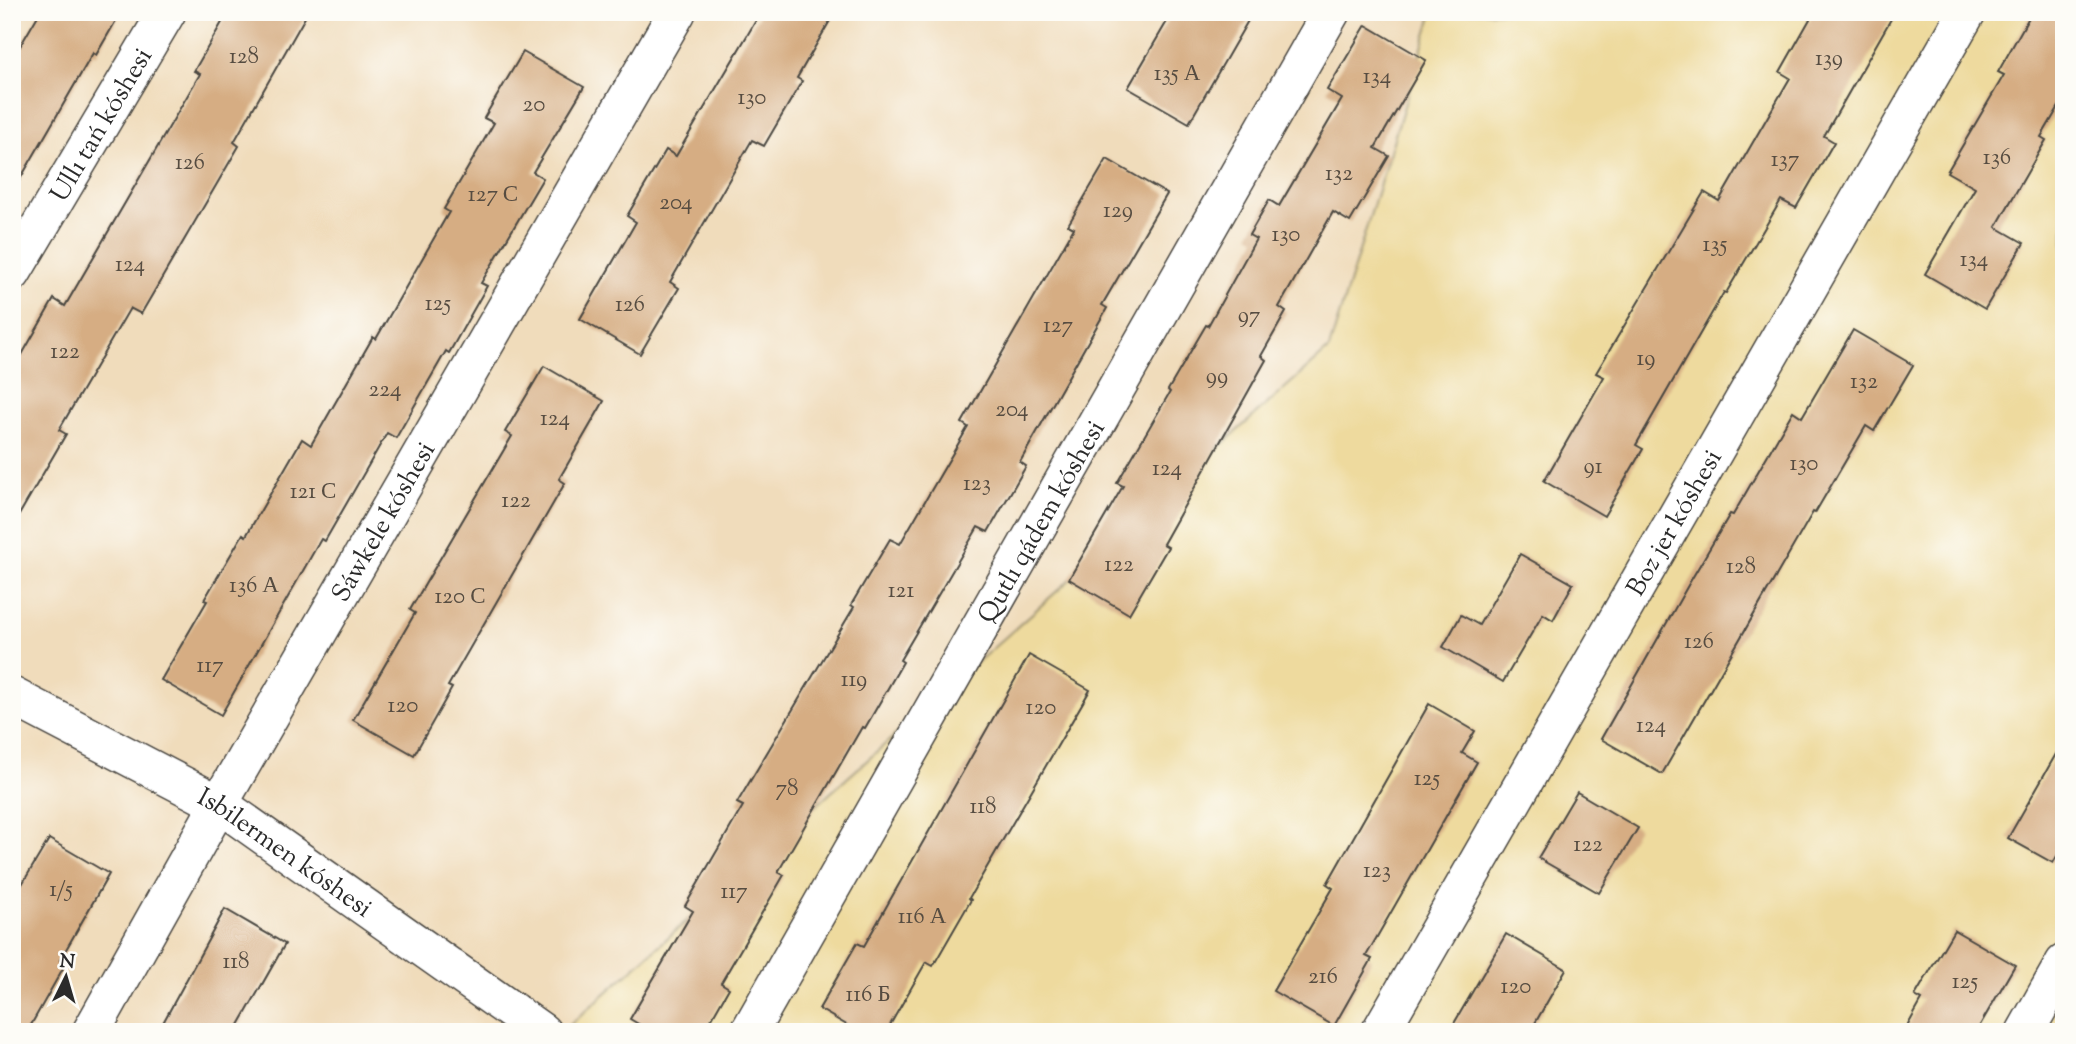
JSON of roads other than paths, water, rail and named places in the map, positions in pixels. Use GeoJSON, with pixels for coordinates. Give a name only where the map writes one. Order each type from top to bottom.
{"type":"FeatureCollection","features":[{"type":"Feature","properties":{"kind":"street","name":"Ullı tań kóshesi"},"geometry":{"type":"LineString","coordinates":[[12,273],[167,12]]}},
{"type":"Feature","properties":{"kind":"street","name":"Sáwkele kóshesi"},"geometry":{"type":"LineString","coordinates":[[91,1032],[219,804],[677,12]]}},
{"type":"Feature","properties":{"kind":"street","name":"Qutlı qádem kóshesi"},"geometry":{"type":"LineString","coordinates":[[749,1032],[1331,12]]}},
{"type":"Feature","properties":{"kind":"street","name":"Boz jer kóshesi"},"geometry":{"type":"LineString","coordinates":[[1380,1032],[1967,12]]}},
{"type":"Feature","properties":{"kind":"street","name":"Isbilermen kóshesi"},"geometry":{"type":"LineString","coordinates":[[12,696],[219,804],[542,1032]]}},
{"type":"Feature","properties":{"kind":"street"},"geometry":{"type":"LineString","coordinates":[[2025,1032],[2064,963]]}}]}
